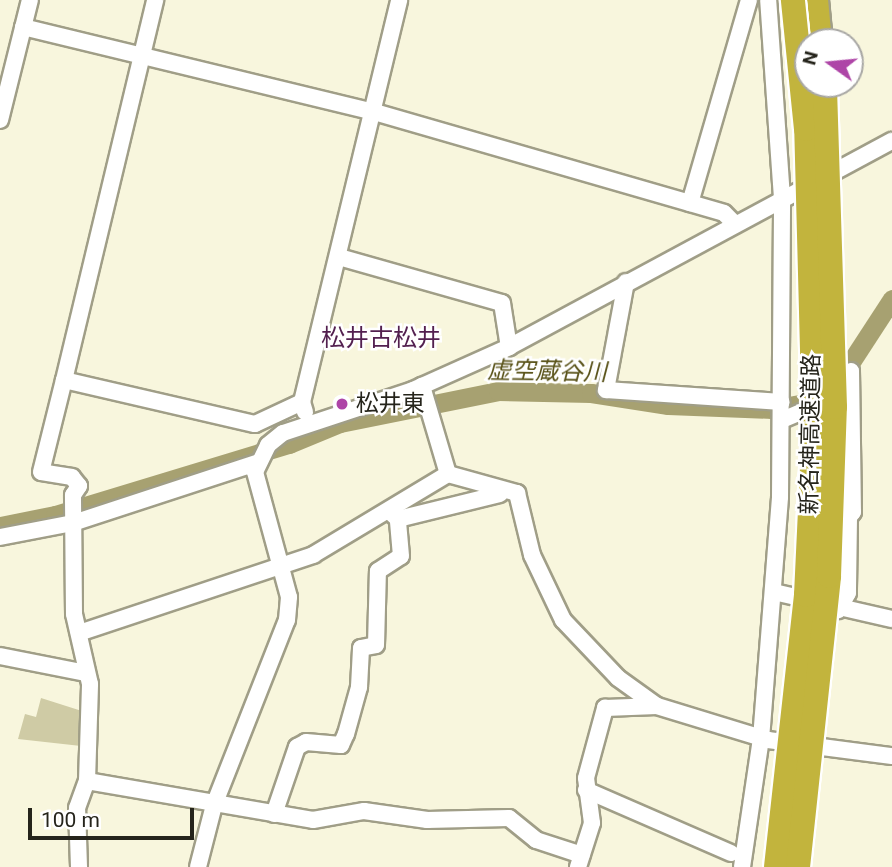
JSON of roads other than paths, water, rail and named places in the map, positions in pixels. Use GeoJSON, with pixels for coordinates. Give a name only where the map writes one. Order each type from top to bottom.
{"type":"FeatureCollection","features":[{"type":"Feature","properties":{"kind":"highway","name":"新名神高速道路"},"geometry":{"type":"LineString","coordinates":[[776,867],[805,608],[814,426],[807,142],[793,0]]}},
{"type":"Feature","properties":{"kind":"highway"},"geometry":{"type":"LineString","coordinates":[[816,0],[819,28]]}},
{"type":"Feature","properties":{"kind":"highway","name":"新名神高速道路"},"geometry":{"type":"LineString","coordinates":[[798,867],[817,726],[832,498],[834,257],[826,98]]}},
{"type":"Feature","properties":{"kind":"street"},"geometry":{"type":"LineString","coordinates":[[0,120],[30,0]]}},
{"type":"Feature","properties":{"kind":"street"},"geometry":{"type":"LineString","coordinates":[[79,867],[77,808],[87,781],[86,673],[74,614],[73,523],[78,481],[41,472],[155,0]]}},
{"type":"Feature","properties":{"kind":"street"},"geometry":{"type":"LineString","coordinates":[[310,424],[302,402],[400,0]]}},
{"type":"Feature","properties":{"kind":"street"},"geometry":{"type":"LineString","coordinates":[[690,203],[749,0]]}},
{"type":"Feature","properties":{"kind":"street"},"geometry":{"type":"LineString","coordinates":[[742,867],[761,738],[774,592],[782,420],[782,198],[768,0]]}},
{"type":"Feature","properties":{"kind":"street"},"geometry":{"type":"LineString","coordinates":[[23,27],[371,111],[724,213],[734,223]]}},
{"type":"Feature","properties":{"kind":"street"},"geometry":{"type":"LineString","coordinates":[[0,537],[73,523],[262,455],[310,424],[422,386],[509,346],[734,223],[892,141]]}},
{"type":"Feature","properties":{"kind":"street"},"geometry":{"type":"LineString","coordinates":[[339,257],[502,303],[509,346]]}},
{"type":"Feature","properties":{"kind":"street"},"geometry":{"type":"LineString","coordinates":[[626,282],[606,390],[782,402]]}},
{"type":"Feature","properties":{"kind":"street"},"geometry":{"type":"LineString","coordinates":[[782,420],[827,401],[851,371],[854,499],[849,539],[848,593],[838,610]]}},
{"type":"Feature","properties":{"kind":"street"},"geometry":{"type":"LineString","coordinates":[[64,380],[255,424],[302,402]]}},
{"type":"Feature","properties":{"kind":"street"},"geometry":{"type":"LineString","coordinates":[[422,386],[448,474]]}},
{"type":"Feature","properties":{"kind":"street"},"geometry":{"type":"LineString","coordinates":[[198,867],[214,805],[287,620],[289,597],[282,565],[258,490],[262,455]]}},
{"type":"Feature","properties":{"kind":"street"},"geometry":{"type":"LineString","coordinates":[[448,474],[517,493]]}},
{"type":"Feature","properties":{"kind":"street"},"geometry":{"type":"LineString","coordinates":[[79,634],[282,565],[338,542],[393,515],[448,474]]}},
{"type":"Feature","properties":{"kind":"street"},"geometry":{"type":"LineString","coordinates":[[393,515],[517,493]]}},
{"type":"Feature","properties":{"kind":"street"},"geometry":{"type":"LineString","coordinates":[[517,493],[532,555],[563,620],[618,678],[657,706],[761,738],[892,756]]}},
{"type":"Feature","properties":{"kind":"street"},"geometry":{"type":"LineString","coordinates":[[274,814],[297,747],[306,742],[341,745],[359,687],[361,648],[376,645],[378,571],[401,556],[393,515]]}},
{"type":"Feature","properties":{"kind":"street"},"geometry":{"type":"LineString","coordinates":[[816,537],[849,539]]}},
{"type":"Feature","properties":{"kind":"street"},"geometry":{"type":"LineString","coordinates":[[774,592],[793,592],[838,610],[892,619]]}},
{"type":"Feature","properties":{"kind":"street"},"geometry":{"type":"LineString","coordinates":[[0,656],[86,673]]}},
{"type":"Feature","properties":{"kind":"street"},"geometry":{"type":"LineString","coordinates":[[87,781],[313,820],[364,811],[426,820],[509,818],[536,840],[580,861],[592,823],[586,790],[605,708],[657,706]]}},
{"type":"Feature","properties":{"kind":"street"},"geometry":{"type":"LineString","coordinates":[[586,790],[731,853]]}},
{"type":"Feature","properties":{"kind":"waterway","name":"虚空蔵谷川"},"geometry":{"type":"LineString","coordinates":[[0,526],[55,515],[289,444],[340,423],[498,391],[591,393],[668,405],[772,409],[801,404],[821,396],[845,371],[892,299]]}},
{"type":"Feature","properties":{"kind":"place","name":"松井東"},"geometry":{"type":"Point","coordinates":[342,404]}},
{"type":"Feature","properties":{"kind":"district","name":"松井古松井"},"geometry":{"type":"Point","coordinates":[381,339]}}]}
